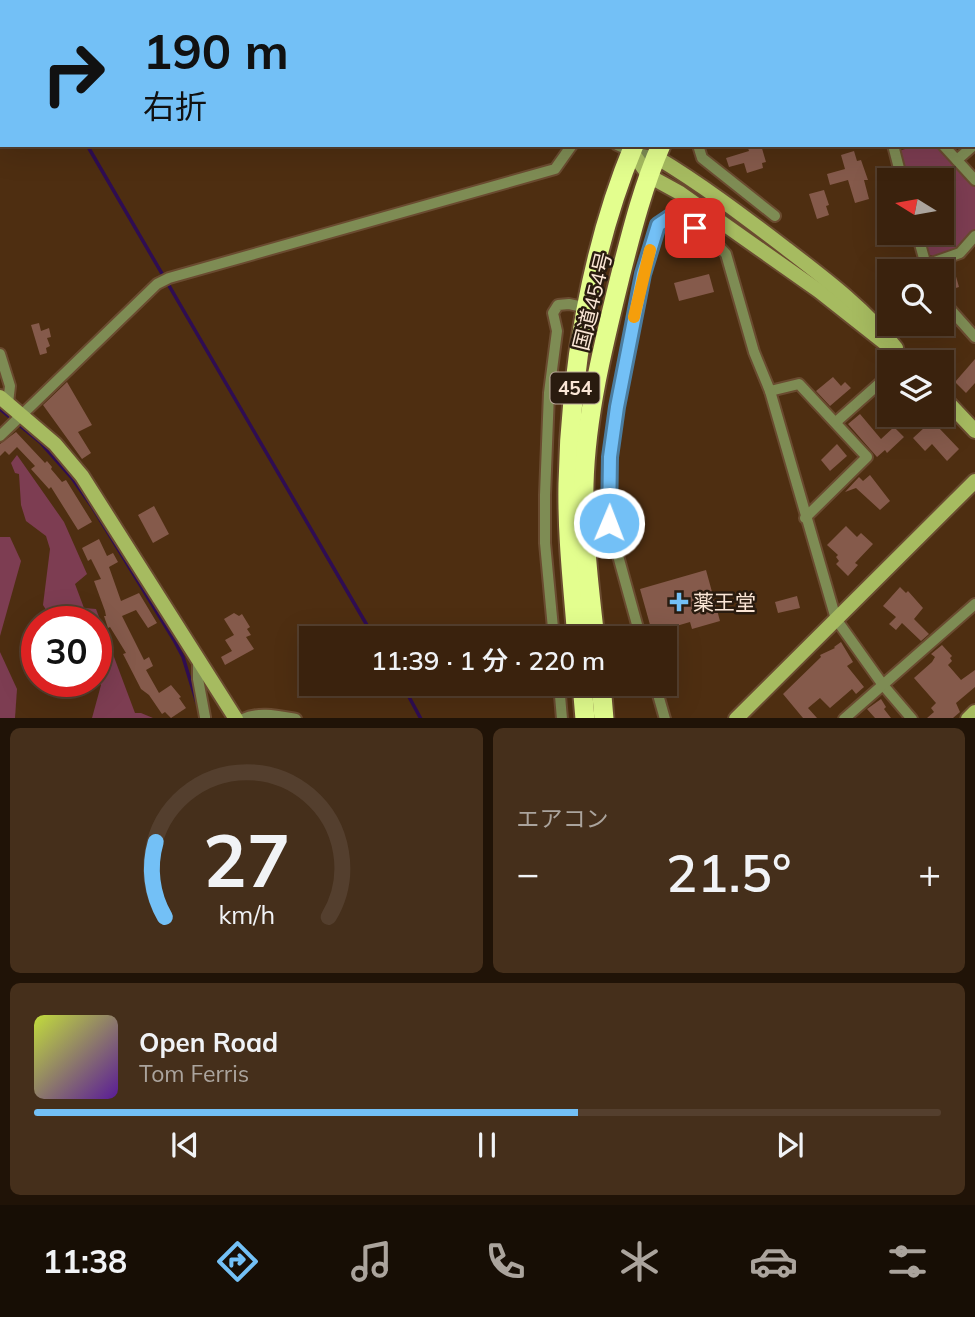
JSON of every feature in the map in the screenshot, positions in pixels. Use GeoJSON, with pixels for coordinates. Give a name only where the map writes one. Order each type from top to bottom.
{"type":"FeatureCollection","features":[{"type":"Feature","properties":{"kind":"highway","name":"国道454号"},"geometry":{"type":"LineString","coordinates":[[576,626],[568,485],[577,365],[601,249],[628,148]]}},
{"type":"Feature","properties":{"kind":"highway","name":"国道454号"},"geometry":{"type":"LineString","coordinates":[[594,626],[585,533],[584,483],[589,426],[611,313],[658,151]]}},
{"type":"Feature","properties":{"kind":"highway"},"geometry":{"type":"LineString","coordinates":[[583,696],[585,718]]}},
{"type":"Feature","properties":{"kind":"highway"},"geometry":{"type":"LineString","coordinates":[[602,696],[604,718]]}},
{"type":"Feature","properties":{"kind":"street"},"geometry":{"type":"LineString","coordinates":[[0,436],[157,284],[169,278],[555,169],[571,147]]}},
{"type":"Feature","properties":{"kind":"street"},"geometry":{"type":"LineString","coordinates":[[699,147],[702,158],[775,216]]}},
{"type":"Feature","properties":{"kind":"street"},"geometry":{"type":"LineString","coordinates":[[894,147],[899,168]]}},
{"type":"Feature","properties":{"kind":"street"},"geometry":{"type":"LineString","coordinates":[[945,147],[975,180]]}},
{"type":"Feature","properties":{"kind":"street"},"geometry":{"type":"LineString","coordinates":[[957,160],[973,147]]}},
{"type":"Feature","properties":{"kind":"street"},"geometry":{"type":"LineString","coordinates":[[628,148],[658,151],[828,281],[882,330],[897,350]]}},
{"type":"Feature","properties":{"kind":"street"},"geometry":{"type":"LineString","coordinates":[[628,148],[649,176],[680,193],[819,291],[891,350]]}},
{"type":"Feature","properties":{"kind":"street"},"geometry":{"type":"LineString","coordinates":[[637,626],[609,523],[610,457],[621,381],[643,274],[658,225],[670,217],[679,217],[712,238],[726,254],[754,352],[770,391],[836,619],[883,685],[911,718]]}},
{"type":"Feature","properties":{"kind":"street"},"geometry":{"type":"LineString","coordinates":[[947,259],[960,253],[975,236]]}},
{"type":"Feature","properties":{"kind":"street"},"geometry":{"type":"LineString","coordinates":[[553,626],[545,543],[545,495],[549,393],[557,331],[553,313],[558,305],[588,308]]}},
{"type":"Feature","properties":{"kind":"street"},"geometry":{"type":"LineString","coordinates":[[954,313],[975,337]]}},
{"type":"Feature","properties":{"kind":"street"},"geometry":{"type":"LineString","coordinates":[[0,354],[10,386],[4,400],[55,444],[82,476],[235,718]]}},
{"type":"Feature","properties":{"kind":"street"},"geometry":{"type":"LineString","coordinates":[[770,391],[799,384],[867,457],[805,518]]}},
{"type":"Feature","properties":{"kind":"street"},"geometry":{"type":"LineString","coordinates":[[836,422],[877,386]]}},
{"type":"Feature","properties":{"kind":"street"},"geometry":{"type":"LineString","coordinates":[[954,409],[975,431]]}},
{"type":"Feature","properties":{"kind":"street"},"geometry":{"type":"LineString","coordinates":[[737,718],[975,481]]}},
{"type":"Feature","properties":{"kind":"street"},"geometry":{"type":"LineString","coordinates":[[845,718],[975,604]]}},
{"type":"Feature","properties":{"kind":"street"},"geometry":{"type":"LineString","coordinates":[[198,658],[198,679],[205,717]]}},
{"type":"Feature","properties":{"kind":"street"},"geometry":{"type":"LineString","coordinates":[[560,696],[562,718]]}},
{"type":"Feature","properties":{"kind":"street"},"geometry":{"type":"LineString","coordinates":[[658,696],[665,718]]}},
{"type":"Feature","properties":{"kind":"street"},"geometry":{"type":"LineString","coordinates":[[245,718],[265,715],[288,718]]}},
{"type":"Feature","properties":{"kind":"shaded area"},"geometry":{"type":"Polygon","coordinates":[[[911,147],[938,147],[975,187],[975,230],[949,253],[929,255],[926,245],[954,245],[954,168],[904,168],[899,151],[911,147]]]}},
{"type":"Feature","properties":{"kind":"shaded area"},"geometry":{"type":"Polygon","coordinates":[[[17,455],[64,522],[87,574],[75,584],[83,606],[43,605],[50,549],[46,536],[26,521],[21,505],[19,474],[15,473],[11,463],[17,455]]]}},
{"type":"Feature","properties":{"kind":"shaded area"},"geometry":{"type":"Polygon","coordinates":[[[0,537],[10,537],[21,561],[0,636],[0,537]]]}},
{"type":"Feature","properties":{"kind":"shaded area"},"geometry":{"type":"Polygon","coordinates":[[[0,652],[17,689],[15,718],[0,718],[0,652]]]}},
{"type":"Feature","properties":{"kind":"shaded area"},"geometry":{"type":"Polygon","coordinates":[[[112,652],[135,713],[153,718],[92,718],[98,697],[112,697],[112,652]]]}},
{"type":"Feature","properties":{"kind":"building"},"geometry":{"type":"Polygon","coordinates":[[[748,147],[762,147],[766,162],[762,163],[763,168],[747,173],[744,163],[729,167],[726,158],[749,151],[748,147]]]}},
{"type":"Feature","properties":{"kind":"building"},"geometry":{"type":"Polygon","coordinates":[[[854,151],[857,161],[861,160],[868,180],[864,180],[869,199],[855,203],[848,180],[830,185],[827,174],[845,169],[841,155],[854,151]]]}},
{"type":"Feature","properties":{"kind":"building"},"geometry":{"type":"Polygon","coordinates":[[[824,190],[829,215],[817,219],[809,194],[824,190]]]}},
{"type":"Feature","properties":{"kind":"building"},"geometry":{"type":"Polygon","coordinates":[[[954,270],[959,287],[954,289],[954,270]]]}},
{"type":"Feature","properties":{"kind":"building"},"geometry":{"type":"Polygon","coordinates":[[[709,274],[714,292],[679,301],[674,283],[709,274]]]}},
{"type":"Feature","properties":{"kind":"building"},"geometry":{"type":"Polygon","coordinates":[[[39,323],[41,331],[49,328],[51,337],[47,338],[50,346],[46,348],[47,353],[40,355],[31,325],[39,323]]]}},
{"type":"Feature","properties":{"kind":"building"},"geometry":{"type":"Polygon","coordinates":[[[975,359],[975,383],[966,393],[955,382],[975,359]]]}},
{"type":"Feature","properties":{"kind":"building"},"geometry":{"type":"Polygon","coordinates":[[[833,377],[841,386],[845,382],[851,388],[830,406],[816,391],[833,377]]]}},
{"type":"Feature","properties":{"kind":"building"},"geometry":{"type":"Polygon","coordinates":[[[67,382],[92,425],[78,432],[91,453],[82,459],[43,405],[67,382]]]}},
{"type":"Feature","properties":{"kind":"building"},"geometry":{"type":"Polygon","coordinates":[[[860,414],[881,439],[894,427],[904,437],[887,453],[885,450],[877,457],[848,424],[860,414]]]}},
{"type":"Feature","properties":{"kind":"building"},"geometry":{"type":"Polygon","coordinates":[[[925,427],[940,427],[959,449],[947,461],[932,444],[925,451],[913,438],[925,427]]]}},
{"type":"Feature","properties":{"kind":"building"},"geometry":{"type":"Polygon","coordinates":[[[16,432],[45,463],[47,461],[62,482],[66,480],[92,522],[78,530],[51,487],[49,489],[31,469],[35,466],[17,447],[9,455],[5,451],[0,456],[0,444],[16,432]]]}},
{"type":"Feature","properties":{"kind":"building"},"geometry":{"type":"Polygon","coordinates":[[[837,444],[847,456],[830,471],[821,460],[837,444]]]}},
{"type":"Feature","properties":{"kind":"building"},"geometry":{"type":"Polygon","coordinates":[[[870,475],[890,501],[880,510],[856,488],[845,492],[859,477],[863,481],[870,475]]]}},
{"type":"Feature","properties":{"kind":"building"},"geometry":{"type":"Polygon","coordinates":[[[154,506],[169,534],[153,543],[138,515],[154,506]]]}},
{"type":"Feature","properties":{"kind":"building"},"geometry":{"type":"Polygon","coordinates":[[[846,526],[857,537],[861,533],[873,544],[855,563],[858,565],[848,576],[836,564],[839,561],[836,557],[838,555],[827,545],[846,526]]]}},
{"type":"Feature","properties":{"kind":"building"},"geometry":{"type":"Polygon","coordinates":[[[99,539],[107,556],[113,553],[118,562],[109,567],[121,601],[139,593],[157,623],[148,628],[136,610],[122,616],[144,660],[149,657],[153,666],[146,670],[159,693],[171,685],[181,697],[179,698],[186,708],[171,718],[165,712],[162,714],[149,695],[141,689],[123,654],[126,653],[112,630],[112,606],[103,606],[94,581],[101,579],[82,548],[99,539]]]}},
{"type":"Feature","properties":{"kind":"building","name":"薬王堂"},"geometry":{"type":"Polygon","coordinates":[[[706,570],[720,621],[692,629],[690,622],[676,626],[650,626],[640,589],[706,570]]]}},
{"type":"Feature","properties":{"kind":"building"},"geometry":{"type":"Polygon","coordinates":[[[900,587],[906,593],[908,591],[923,608],[914,619],[929,634],[921,641],[902,623],[896,630],[889,624],[896,617],[883,606],[900,587]]]}},
{"type":"Feature","properties":{"kind":"building"},"geometry":{"type":"Polygon","coordinates":[[[797,596],[800,608],[778,613],[775,602],[797,596]]]}},
{"type":"Feature","properties":{"kind":"building"},"geometry":{"type":"Polygon","coordinates":[[[234,613],[239,616],[242,614],[250,627],[247,629],[251,635],[246,637],[254,649],[225,665],[221,657],[232,651],[225,640],[234,635],[224,619],[234,613]]]}},
{"type":"Feature","properties":{"kind":"building"},"geometry":{"type":"Polygon","coordinates":[[[841,642],[853,662],[847,666],[864,687],[856,694],[852,689],[830,708],[820,698],[808,708],[817,718],[803,718],[783,694],[821,657],[820,655],[841,642]]]}},
{"type":"Feature","properties":{"kind":"building"},"geometry":{"type":"Polygon","coordinates":[[[942,645],[952,656],[948,665],[961,680],[975,670],[975,687],[956,703],[960,712],[953,718],[927,718],[934,712],[931,708],[936,703],[914,678],[932,662],[935,657],[931,654],[942,645]]]}},
{"type":"Feature","properties":{"kind":"building"},"geometry":{"type":"Polygon","coordinates":[[[881,699],[891,718],[875,718],[867,709],[881,699]]]}},
{"type":"Feature","properties":{"kind":"waterway"},"geometry":{"type":"LineString","coordinates":[[88,147],[367,626]]}},
{"type":"Feature","properties":{"kind":"waterway"},"geometry":{"type":"LineString","coordinates":[[0,409],[12,419]]}},
{"type":"Feature","properties":{"kind":"waterway"},"geometry":{"type":"LineString","coordinates":[[18,424],[41,443],[72,478],[93,508],[174,640],[183,657],[197,703]]}},
{"type":"Feature","properties":{"kind":"waterway"},"geometry":{"type":"LineString","coordinates":[[409,696],[420,718]]}},
{"type":"Feature","properties":{"kind":"slow traffic"},"geometry":{"type":"LineString","coordinates":[[634,317],[650,250]]}},
{"type":"Feature","properties":{"kind":"place","name":"薬王堂"},"geometry":{"type":"Point","coordinates":[679,602]}},
{"type":"Feature","properties":{"kind":"route"},"geometry":{"type":"LineString","coordinates":[[609,523],[610,457],[621,381],[643,274],[658,225],[670,217],[679,217],[695,228]]}}]}
